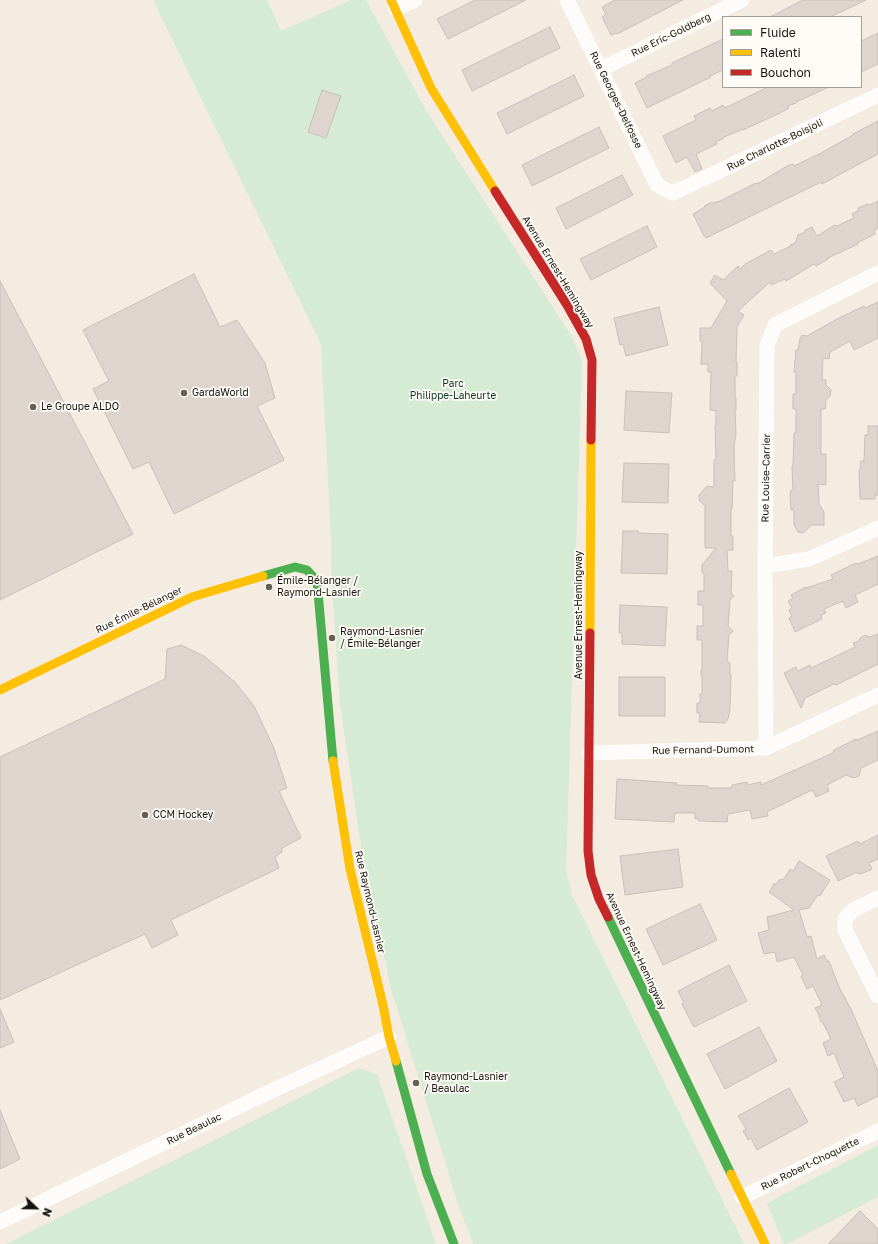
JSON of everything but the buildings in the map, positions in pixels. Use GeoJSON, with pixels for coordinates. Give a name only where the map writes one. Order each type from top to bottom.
{"type":"FeatureCollection","features":[{"type":"Feature","properties":{"kind":"street"},"geometry":{"type":"LineString","coordinates":[[393,5],[415,0]]}},
{"type":"Feature","properties":{"kind":"street","name":"Rue Georges-Delfosse"},"geometry":{"type":"LineString","coordinates":[[568,0],[657,185],[672,192]]}},
{"type":"Feature","properties":{"kind":"street","name":"Rue Eric-Goldberg"},"geometry":{"type":"LineString","coordinates":[[601,69],[742,0]]}},
{"type":"Feature","properties":{"kind":"street","name":"Avenue Ernest-Hemingway"},"geometry":{"type":"LineString","coordinates":[[393,5],[431,88],[567,305],[586,339],[592,360],[588,851],[591,875],[599,899],[765,1244]]}},
{"type":"Feature","properties":{"kind":"street","name":"Rue Charlotte-Boisjoli"},"geometry":{"type":"LineString","coordinates":[[672,192],[686,187],[878,95]]}},
{"type":"Feature","properties":{"kind":"street","name":"Rue Louise-Carrier"},"geometry":{"type":"LineString","coordinates":[[766,748],[765,566],[767,346],[775,325],[878,273]]}},
{"type":"Feature","properties":{"kind":"street"},"geometry":{"type":"LineString","coordinates":[[765,566],[808,559],[878,528]]}},
{"type":"Feature","properties":{"kind":"street","name":"Rue Émile-Bélanger"},"geometry":{"type":"LineString","coordinates":[[0,690],[192,597],[295,567]]}},
{"type":"Feature","properties":{"kind":"street","name":"Rue Raymond-Lasnier"},"geometry":{"type":"LineString","coordinates":[[295,567],[307,570],[317,581],[334,765],[350,869],[383,1005],[388,1037],[427,1174],[454,1244]]}},
{"type":"Feature","properties":{"kind":"street","name":"Rue Fernand-Dumont"},"geometry":{"type":"LineString","coordinates":[[589,753],[766,748],[878,695]]}},
{"type":"Feature","properties":{"kind":"street"},"geometry":{"type":"LineString","coordinates":[[878,898],[853,910],[845,919],[845,930],[878,996]]}},
{"type":"Feature","properties":{"kind":"street","name":"Rue Beaulac"},"geometry":{"type":"LineString","coordinates":[[0,1222],[265,1094],[388,1037]]}},
{"type":"Feature","properties":{"kind":"street","name":"Rue Robert-Choquette"},"geometry":{"type":"LineString","coordinates":[[742,1197],[878,1131]]}},
{"type":"Feature","properties":{"kind":"green space","name":"Parc Philippe-Laheurte"},"geometry":{"type":"Polygon","coordinates":[[[153,0],[267,0],[281,31],[351,0],[366,0],[427,112],[572,337],[582,361],[566,870],[572,895],[744,1244],[473,1244],[457,1201],[391,989],[363,859],[340,705],[331,570],[331,540],[321,344],[153,0]]]}},
{"type":"Feature","properties":{"kind":"green space"},"geometry":{"type":"Polygon","coordinates":[[[359,1068],[377,1074],[436,1244],[6,1244],[359,1068]]]}},
{"type":"Feature","properties":{"kind":"green space"},"geometry":{"type":"Polygon","coordinates":[[[878,1145],[878,1197],[787,1244],[784,1244],[767,1204],[878,1145]]]}},
{"type":"Feature","properties":{"kind":"traffic: fast"},"geometry":{"type":"LineString","coordinates":[[263,576],[295,567],[307,570],[317,581],[333,761]]}},
{"type":"Feature","properties":{"kind":"traffic: fast"},"geometry":{"type":"LineString","coordinates":[[608,917],[731,1174]]}},
{"type":"Feature","properties":{"kind":"traffic: fast"},"geometry":{"type":"LineString","coordinates":[[396,1061],[427,1174],[454,1244]]}},
{"type":"Feature","properties":{"kind":"traffic: slow"},"geometry":{"type":"LineString","coordinates":[[391,0],[431,88],[495,191]]}},
{"type":"Feature","properties":{"kind":"traffic: slow"},"geometry":{"type":"LineString","coordinates":[[590,633],[591,440]]}},
{"type":"Feature","properties":{"kind":"traffic: slow"},"geometry":{"type":"LineString","coordinates":[[0,690],[192,597],[263,576]]}},
{"type":"Feature","properties":{"kind":"traffic: slow"},"geometry":{"type":"LineString","coordinates":[[333,761],[350,869],[383,1005],[389,1037],[396,1061]]}},
{"type":"Feature","properties":{"kind":"traffic: slow"},"geometry":{"type":"LineString","coordinates":[[731,1174],[765,1244]]}},
{"type":"Feature","properties":{"kind":"traffic: jam"},"geometry":{"type":"LineString","coordinates":[[495,191],[567,305],[586,339],[592,360],[591,440]]}},
{"type":"Feature","properties":{"kind":"traffic: jam"},"geometry":{"type":"LineString","coordinates":[[590,633],[588,851],[591,875],[599,899],[608,917]]}},
{"type":"Feature","properties":{"kind":"place","name":"GardaWorld"},"geometry":{"type":"Point","coordinates":[184,393]}},
{"type":"Feature","properties":{"kind":"place","name":"Le Groupe ALDO"},"geometry":{"type":"Point","coordinates":[33,407]}},
{"type":"Feature","properties":{"kind":"place","name":"Émile-Bélanger / Raymond-Lasnier"},"geometry":{"type":"Point","coordinates":[269,587]}},
{"type":"Feature","properties":{"kind":"place","name":"Raymond-Lasnier / Émile-Bélanger"},"geometry":{"type":"Point","coordinates":[332,638]}},
{"type":"Feature","properties":{"kind":"place","name":"CCM Hockey"},"geometry":{"type":"Point","coordinates":[145,815]}},
{"type":"Feature","properties":{"kind":"place","name":"Raymond-Lasnier / Beaulac"},"geometry":{"type":"Point","coordinates":[416,1083]}}]}
